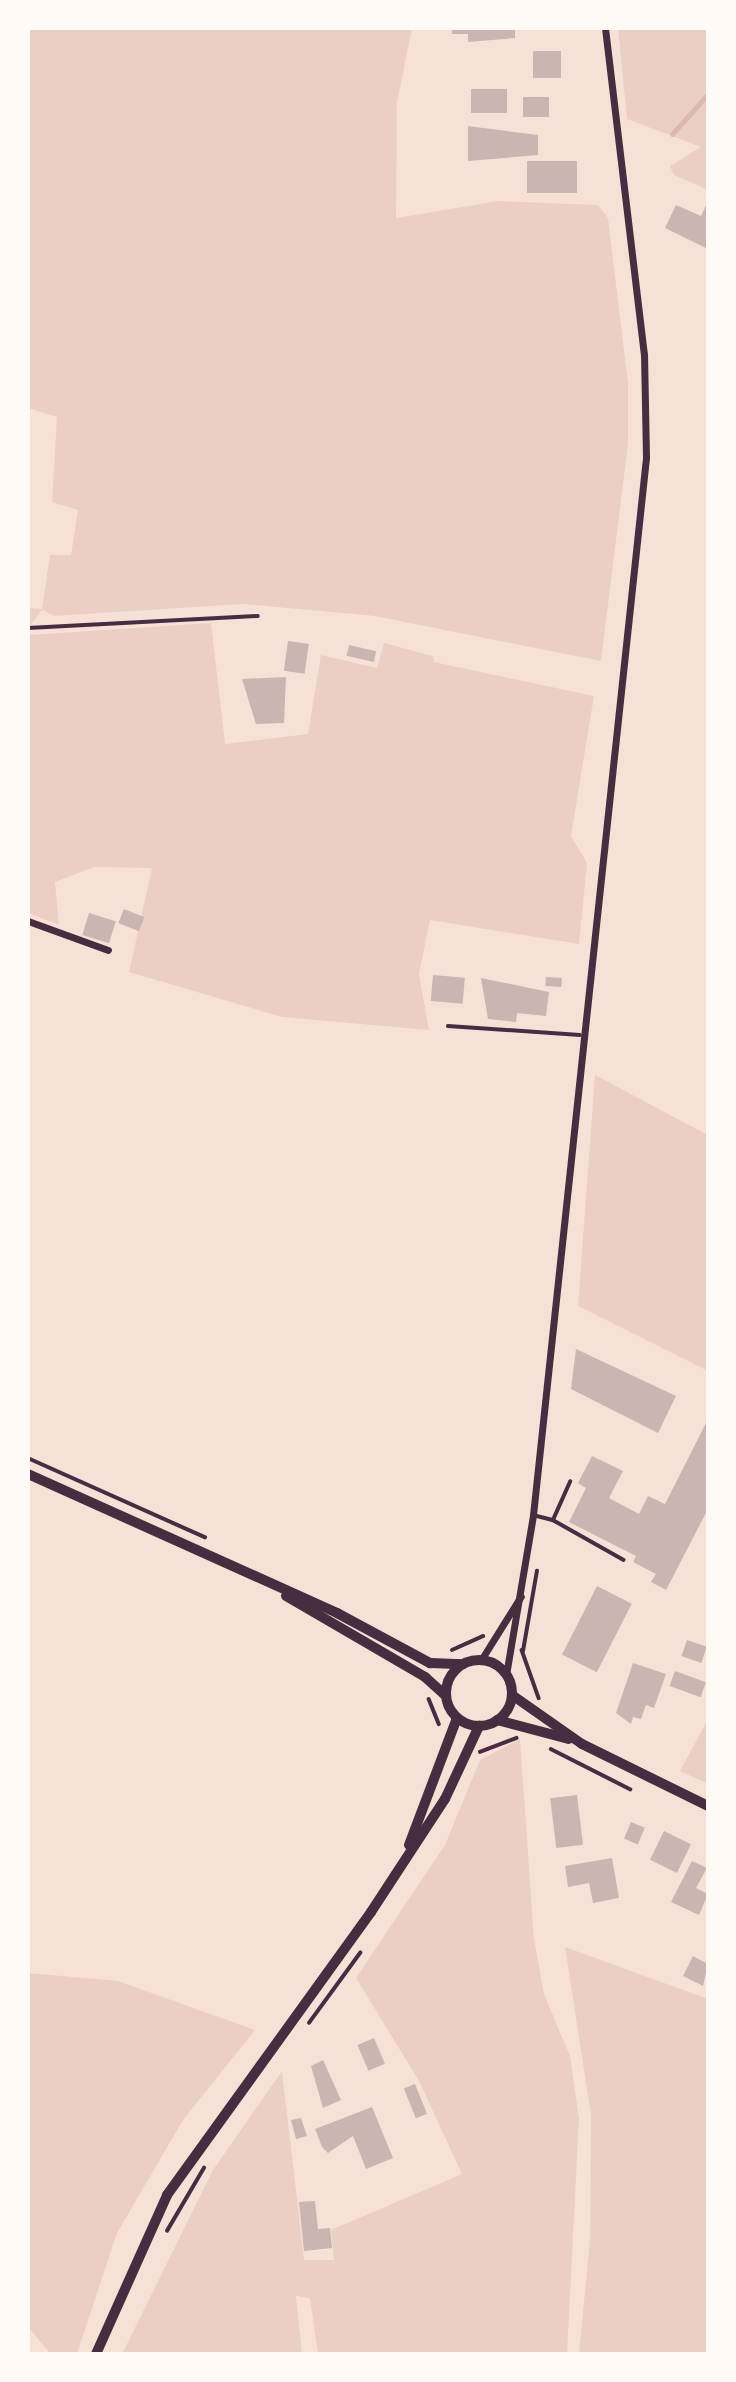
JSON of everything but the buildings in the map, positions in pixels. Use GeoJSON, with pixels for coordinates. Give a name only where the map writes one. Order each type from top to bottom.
{"type":"FeatureCollection","features":[{"type":"Feature","properties":{"kind":"street"},"geometry":{"type":"LineString","coordinates":[[604,28],[644,355],[646,457],[580,1035],[533,1515],[523,1593],[506,1675],[512,1695],[582,1744],[708,1805]]}},
{"type":"Feature","properties":{"kind":"street"},"geometry":{"type":"LineString","coordinates":[[28,921],[108,950]]}},
{"type":"Feature","properties":{"kind":"street"},"geometry":{"type":"LineString","coordinates":[[28,1474],[265,1582],[430,1663],[463,1664],[481,1660],[498,1637],[523,1593]]}},
{"type":"Feature","properties":{"kind":"street"},"geometry":{"type":"LineString","coordinates":[[265,1582],[425,1677],[446,1696],[457,1718],[451,1746],[405,1855]]}},
{"type":"Feature","properties":{"kind":"street"},"geometry":{"type":"LineString","coordinates":[[481,1660],[506,1675]]}},
{"type":"Feature","properties":{"kind":"street"},"geometry":{"type":"LineString","coordinates":[[446,1696],[447,1683],[463,1664]]}},
{"type":"Feature","properties":{"kind":"street"},"geometry":{"type":"LineString","coordinates":[[498,1720],[512,1695]]}},
{"type":"Feature","properties":{"kind":"street"},"geometry":{"type":"LineString","coordinates":[[457,1718],[479,1726],[498,1720],[582,1744]]}},
{"type":"Feature","properties":{"kind":"street"},"geometry":{"type":"LineString","coordinates":[[96,2354],[167,2195],[445,1799],[479,1726]]}},
{"type":"Feature","properties":{"kind":"lane"},"geometry":{"type":"LineString","coordinates":[[28,628],[258,616]]}},
{"type":"Feature","properties":{"kind":"lane"},"geometry":{"type":"LineString","coordinates":[[448,1026],[580,1035]]}},
{"type":"Feature","properties":{"kind":"lane"},"geometry":{"type":"LineString","coordinates":[[553,1520],[570,1482]]}},
{"type":"Feature","properties":{"kind":"lane"},"geometry":{"type":"LineString","coordinates":[[533,1515],[553,1520],[624,1560]]}},
{"type":"Feature","properties":{"kind":"path"},"geometry":{"type":"LineString","coordinates":[[28,1458],[211,1540]]}},
{"type":"Feature","properties":{"kind":"path"},"geometry":{"type":"LineString","coordinates":[[448,1651],[486,1635],[498,1637]]}},
{"type":"Feature","properties":{"kind":"path"},"geometry":{"type":"LineString","coordinates":[[514,1645],[523,1651]]}},
{"type":"Feature","properties":{"kind":"path"},"geometry":{"type":"LineString","coordinates":[[425,1677],[421,1689],[442,1740],[451,1746]]}},
{"type":"Feature","properties":{"kind":"path"},"geometry":{"type":"LineString","coordinates":[[547,1748],[630,1789]]}},
{"type":"Feature","properties":{"kind":"path"},"geometry":{"type":"LineString","coordinates":[[467,1751],[478,1753],[474,1762]]}},
{"type":"Feature","properties":{"kind":"path"},"geometry":{"type":"LineString","coordinates":[[305,2028],[364,1947]]}},
{"type":"Feature","properties":{"kind":"path"},"geometry":{"type":"LineString","coordinates":[[162,2239],[207,2164]]}},
{"type":"Feature","properties":{"kind":"shaded area"},"geometry":{"type":"Polygon","coordinates":[[[28,28],[412,28],[397,103],[396,218],[498,201],[598,205],[608,218],[628,383],[628,444],[601,661],[375,616],[242,604],[54,616],[42,610],[28,628],[28,608],[42,609],[50,555],[71,555],[78,510],[52,502],[57,417],[28,408],[28,28]]]}},
{"type":"Feature","properties":{"kind":"shaded area"},"geometry":{"type":"Polygon","coordinates":[[[618,28],[708,28],[708,190],[674,175],[670,166],[701,147],[627,119],[618,28]]]}},
{"type":"Feature","properties":{"kind":"shaded area"},"geometry":{"type":"Polygon","coordinates":[[[211,623],[225,744],[308,734],[321,655],[377,668],[384,643],[433,656],[434,662],[594,696],[571,836],[587,863],[579,944],[430,920],[419,974],[429,1030],[282,1017],[129,972],[152,868],[94,867],[55,882],[59,925],[28,913],[28,635],[211,623]]]}},
{"type":"Feature","properties":{"kind":"shaded area"},"geometry":{"type":"Polygon","coordinates":[[[595,1075],[708,1135],[708,1371],[578,1306],[595,1075]]]}},
{"type":"Feature","properties":{"kind":"shaded area"},"geometry":{"type":"Polygon","coordinates":[[[708,1719],[708,1784],[680,1771],[708,1719]]]}},
{"type":"Feature","properties":{"kind":"shaded area"},"geometry":{"type":"Polygon","coordinates":[[[520,1739],[534,1939],[544,1994],[570,2056],[579,2119],[567,2354],[318,2354],[310,2298],[296,2296],[302,2354],[122,2354],[213,2170],[282,2071],[304,2260],[334,2260],[331,2230],[462,2174],[419,2081],[356,1978],[445,1845],[480,1760],[520,1739]]]}},
{"type":"Feature","properties":{"kind":"shaded area"},"geometry":{"type":"Polygon","coordinates":[[[565,1947],[708,1999],[708,2354],[579,2354],[590,2239],[591,2115],[565,1947]]]}},
{"type":"Feature","properties":{"kind":"shaded area"},"geometry":{"type":"Polygon","coordinates":[[[28,1973],[118,1981],[255,2030],[183,2120],[117,2233],[77,2354],[51,2354],[28,2327],[28,1973]]]}},
{"type":"Feature","properties":{"kind":"waterway"},"geometry":{"type":"LineString","coordinates":[[672,134],[708,94]]}}]}
